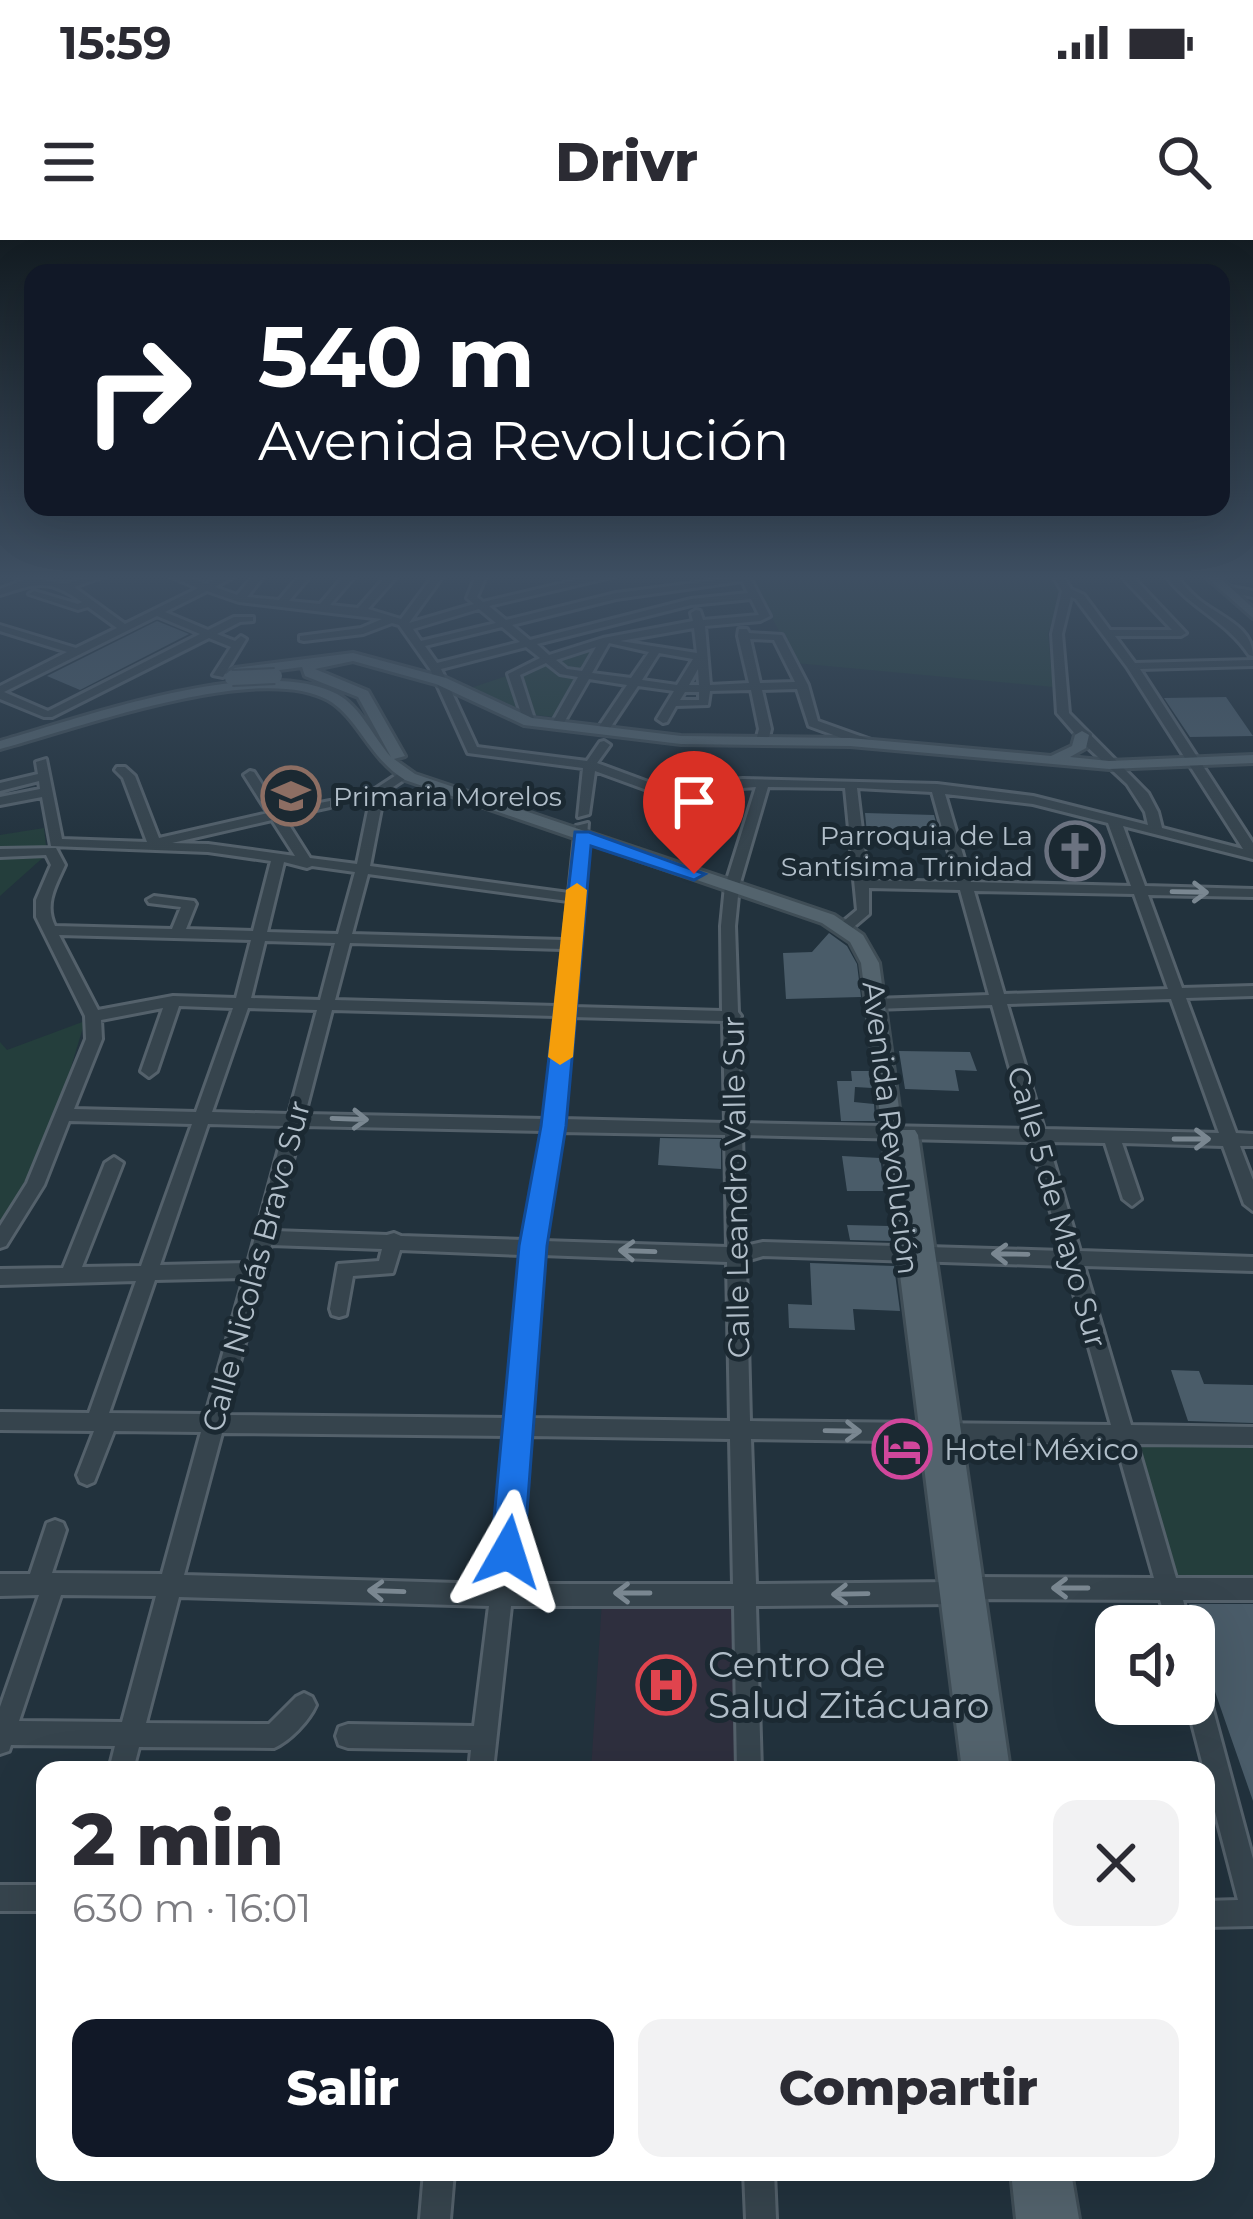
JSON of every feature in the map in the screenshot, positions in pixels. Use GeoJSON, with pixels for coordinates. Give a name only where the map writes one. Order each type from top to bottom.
{"type":"FeatureCollection","features":[{"type":"Feature","properties":{"kind":"main road"},"geometry":{"type":"LineString","coordinates":[[1,742],[67,719],[272,668]]}},
{"type":"Feature","properties":{"kind":"main road"},"geometry":{"type":"LineString","coordinates":[[1,742],[222,679],[293,668]]}},
{"type":"Feature","properties":{"kind":"main road"},"geometry":{"type":"LineString","coordinates":[[313,668],[308,670],[363,694],[398,756]]}},
{"type":"Feature","properties":{"kind":"main road"},"geometry":{"type":"LineString","coordinates":[[394,668],[439,676]]}},
{"type":"Feature","properties":{"kind":"main road"},"geometry":{"type":"LineString","coordinates":[[411,668],[439,676],[529,722],[684,741],[870,744],[1114,766],[1253,762]]}},
{"type":"Feature","properties":{"kind":"main road"},"geometry":{"type":"LineString","coordinates":[[269,674],[342,691],[363,706],[398,756],[445,781],[583,825],[850,925]]}},
{"type":"Feature","properties":{"kind":"main road"},"geometry":{"type":"LineString","coordinates":[[1,742],[218,689],[290,685],[340,702],[377,757],[404,774],[583,825]]}},
{"type":"Feature","properties":{"kind":"main road"},"geometry":{"type":"LineString","coordinates":[[1050,759],[1073,753],[1082,735]]}},
{"type":"Feature","properties":{"kind":"main road","name":"Avenida Revolución"},"geometry":{"type":"LineString","coordinates":[[850,925],[866,953],[880,1003],[962,1591]]}},
{"type":"Feature","properties":{"kind":"main road"},"geometry":{"type":"LineString","coordinates":[[962,1591],[975,1761]]}},
{"type":"Feature","properties":{"kind":"main road"},"geometry":{"type":"LineString","coordinates":[[962,1591],[994,1761]]}},
{"type":"Feature","properties":{"kind":"main road"},"geometry":{"type":"LineString","coordinates":[[1029,2181],[1034,2219]]}},
{"type":"Feature","properties":{"kind":"main road"},"geometry":{"type":"LineString","coordinates":[[1055,2181],[1061,2219]]}},
{"type":"Feature","properties":{"kind":"street"},"geometry":{"type":"LineString","coordinates":[[0,692],[46,668]]}},
{"type":"Feature","properties":{"kind":"street"},"geometry":{"type":"LineString","coordinates":[[0,692],[48,715],[142,668]]}},
{"type":"Feature","properties":{"kind":"street"},"geometry":{"type":"LineString","coordinates":[[222,679],[227,668]]}},
{"type":"Feature","properties":{"kind":"street"},"geometry":{"type":"LineString","coordinates":[[435,668],[468,749],[590,765],[658,790],[763,783],[937,788],[1033,800],[1251,847]]}},
{"type":"Feature","properties":{"kind":"street"},"geometry":{"type":"LineString","coordinates":[[439,676],[459,668]]}},
{"type":"Feature","properties":{"kind":"street"},"geometry":{"type":"LineString","coordinates":[[528,668],[514,674],[529,722]]}},
{"type":"Feature","properties":{"kind":"street"},"geometry":{"type":"LineString","coordinates":[[559,668],[702,705],[708,687],[702,668]]}},
{"type":"Feature","properties":{"kind":"street"},"geometry":{"type":"LineString","coordinates":[[558,723],[592,668]]}},
{"type":"Feature","properties":{"kind":"street"},"geometry":{"type":"LineString","coordinates":[[604,728],[643,668]]}},
{"type":"Feature","properties":{"kind":"street"},"geometry":{"type":"LineString","coordinates":[[663,719],[693,668]]}},
{"type":"Feature","properties":{"kind":"street"},"geometry":{"type":"LineString","coordinates":[[749,668],[764,729],[762,741]]}},
{"type":"Feature","properties":{"kind":"street"},"geometry":{"type":"LineString","coordinates":[[793,668],[813,723],[870,744]]}},
{"type":"Feature","properties":{"kind":"street"},"geometry":{"type":"LineString","coordinates":[[1058,668],[1063,713],[1154,813],[1154,829]]}},
{"type":"Feature","properties":{"kind":"street"},"geometry":{"type":"LineString","coordinates":[[1133,668],[1251,847]]}},
{"type":"Feature","properties":{"kind":"street"},"geometry":{"type":"LineString","coordinates":[[708,687],[802,685]]}},
{"type":"Feature","properties":{"kind":"street"},"geometry":{"type":"LineString","coordinates":[[482,1761],[521,1425],[533,1246],[554,1126],[590,765],[604,745]]}},
{"type":"Feature","properties":{"kind":"street"},"geometry":{"type":"LineString","coordinates":[[122,770],[129,776],[154,843]]}},
{"type":"Feature","properties":{"kind":"street","name":"Calle Nicolás Bravo Sur"},"geometry":{"type":"LineString","coordinates":[[123,1761],[297,1118],[340,936],[362,871],[378,791],[404,774]]}},
{"type":"Feature","properties":{"kind":"street"},"geometry":{"type":"LineString","coordinates":[[250,775],[308,864]]}},
{"type":"Feature","properties":{"kind":"street"},"geometry":{"type":"LineString","coordinates":[[0,787],[44,777]]}},
{"type":"Feature","properties":{"kind":"street"},"geometry":{"type":"LineString","coordinates":[[0,801],[44,777]]}},
{"type":"Feature","properties":{"kind":"street"},"geometry":{"type":"LineString","coordinates":[[0,1241],[35,1185],[94,1039],[93,1016],[42,909],[58,865],[44,777]]}},
{"type":"Feature","properties":{"kind":"street","name":"Calle Leandro Valle Sur"},"geometry":{"type":"LineString","coordinates":[[749,1761],[733,881],[763,783]]}},
{"type":"Feature","properties":{"kind":"street"},"geometry":{"type":"LineString","coordinates":[[850,925],[864,911],[851,787]]}},
{"type":"Feature","properties":{"kind":"street","name":"Calle 5 de Mayo Sur"},"geometry":{"type":"LineString","coordinates":[[937,788],[1173,1605]]}},
{"type":"Feature","properties":{"kind":"street"},"geometry":{"type":"LineString","coordinates":[[154,843],[325,804]]}},
{"type":"Feature","properties":{"kind":"street"},"geometry":{"type":"LineString","coordinates":[[1114,820],[1253,1204]]}},
{"type":"Feature","properties":{"kind":"street"},"geometry":{"type":"LineString","coordinates":[[0,853],[154,843],[576,898]]}},
{"type":"Feature","properties":{"kind":"street"},"geometry":{"type":"LineString","coordinates":[[87,1475],[149,1273],[242,1004],[278,860]]}},
{"type":"Feature","properties":{"kind":"street"},"geometry":{"type":"LineString","coordinates":[[864,884],[1253,893]]}},
{"type":"Feature","properties":{"kind":"street"},"geometry":{"type":"LineString","coordinates":[[154,900],[189,904],[178,932]]}},
{"type":"Feature","properties":{"kind":"street"},"geometry":{"type":"LineString","coordinates":[[49,931],[570,946]]}},
{"type":"Feature","properties":{"kind":"street"},"geometry":{"type":"LineString","coordinates":[[880,1003],[1253,991]]}},
{"type":"Feature","properties":{"kind":"street"},"geometry":{"type":"LineString","coordinates":[[93,1016],[173,1001],[733,1016]]}},
{"type":"Feature","properties":{"kind":"street"},"geometry":{"type":"LineString","coordinates":[[149,1071],[173,1001]]}},
{"type":"Feature","properties":{"kind":"street"},"geometry":{"type":"LineString","coordinates":[[65,1115],[1253,1140]]}},
{"type":"Feature","properties":{"kind":"street"},"geometry":{"type":"LineString","coordinates":[[1112,1138],[1132,1199]]}},
{"type":"Feature","properties":{"kind":"street"},"geometry":{"type":"LineString","coordinates":[[70,1274],[113,1163]]}},
{"type":"Feature","properties":{"kind":"street"},"geometry":{"type":"LineString","coordinates":[[264,1238],[740,1255],[763,1250],[1072,1255],[1253,1264]]}},
{"type":"Feature","properties":{"kind":"street"},"geometry":{"type":"LineString","coordinates":[[339,1309],[345,1269],[386,1268],[394,1240]]}},
{"type":"Feature","properties":{"kind":"street"},"geometry":{"type":"LineString","coordinates":[[0,1277],[254,1270]]}},
{"type":"Feature","properties":{"kind":"street"},"geometry":{"type":"LineString","coordinates":[[0,1421],[1253,1436]]}},
{"type":"Feature","properties":{"kind":"street"},"geometry":{"type":"LineString","coordinates":[[55,1530],[45,1584],[2,1738],[274,1736],[304,1705]]}},
{"type":"Feature","properties":{"kind":"street"},"geometry":{"type":"LineString","coordinates":[[0,1586],[171,1583],[503,1594],[748,1595],[1253,1589]]}},
{"type":"Feature","properties":{"kind":"street"},"geometry":{"type":"LineString","coordinates":[[1205,1725],[1214,1761]]}},
{"type":"Feature","properties":{"kind":"street"},"geometry":{"type":"LineString","coordinates":[[348,1736],[484,1738]]}},
{"type":"Feature","properties":{"kind":"street"},"geometry":{"type":"LineString","coordinates":[[1215,1764],[1253,1910],[1215,1912]]}},
{"type":"Feature","properties":{"kind":"street"},"geometry":{"type":"LineString","coordinates":[[0,1898],[36,1898]]}},
{"type":"Feature","properties":{"kind":"street"},"geometry":{"type":"LineString","coordinates":[[435,2219],[438,2181]]}},
{"type":"Feature","properties":{"kind":"street"},"geometry":{"type":"LineString","coordinates":[[759,2181],[761,2219]]}},
{"type":"Feature","properties":{"kind":"shaded area","name":"Centro de Salud Zitácuaro"},"geometry":{"type":"Polygon","coordinates":[[[602,1600],[735,1600],[737,1761],[592,1761],[602,1600]]]}},
{"type":"Feature","properties":{"kind":"green space"},"geometry":{"type":"Polygon","coordinates":[[[529,668],[583,668],[553,717],[518,713],[468,689],[529,668]]]}},
{"type":"Feature","properties":{"kind":"green space"},"geometry":{"type":"Polygon","coordinates":[[[853,668],[1051,668],[1053,687],[853,668]]]}},
{"type":"Feature","properties":{"kind":"green space"},"geometry":{"type":"Polygon","coordinates":[[[44,828],[47,854],[0,896],[0,835],[44,828]]]}},
{"type":"Feature","properties":{"kind":"green space"},"geometry":{"type":"Polygon","coordinates":[[[85,1021],[51,1133],[0,1229],[0,1042],[7,1050],[85,1021]]]}},
{"type":"Feature","properties":{"kind":"green space"},"geometry":{"type":"Polygon","coordinates":[[[1135,1441],[1253,1443],[1253,1583],[1174,1582],[1135,1441]]]}},
{"type":"Feature","properties":{"kind":"building"},"geometry":{"type":"Polygon","coordinates":[[[62,668],[122,668],[80,690],[47,676],[62,668]]]}},
{"type":"Feature","properties":{"kind":"building"},"geometry":{"type":"Polygon","coordinates":[[[1226,697],[1253,736],[1190,737],[1164,698],[1226,697]]]}},
{"type":"Feature","properties":{"kind":"building"},"geometry":{"type":"Polygon","coordinates":[[[865,813],[934,815],[939,833],[867,833],[865,813]]]}},
{"type":"Feature","properties":{"kind":"building"},"geometry":{"type":"Polygon","coordinates":[[[829,933],[847,946],[857,964],[861,997],[786,999],[783,953],[812,952],[829,933]]]}},
{"type":"Feature","properties":{"kind":"building"},"geometry":{"type":"Polygon","coordinates":[[[899,1051],[970,1052],[977,1071],[955,1070],[959,1091],[905,1089],[899,1051]]]}},
{"type":"Feature","properties":{"kind":"building"},"geometry":{"type":"Polygon","coordinates":[[[851,1071],[870,1071],[872,1088],[855,1087],[854,1102],[874,1104],[875,1121],[841,1121],[837,1081],[852,1081],[851,1071]]]}},
{"type":"Feature","properties":{"kind":"building"},"geometry":{"type":"Polygon","coordinates":[[[660,1138],[721,1139],[721,1169],[658,1165],[660,1138]]]}},
{"type":"Feature","properties":{"kind":"building"},"geometry":{"type":"Polygon","coordinates":[[[842,1156],[880,1158],[885,1191],[847,1191],[842,1156]]]}},
{"type":"Feature","properties":{"kind":"building"},"geometry":{"type":"Polygon","coordinates":[[[847,1225],[889,1226],[891,1241],[850,1240],[847,1225]]]}},
{"type":"Feature","properties":{"kind":"building"},"geometry":{"type":"Polygon","coordinates":[[[810,1263],[894,1266],[900,1311],[853,1309],[855,1330],[789,1328],[788,1304],[812,1305],[810,1263]]]}},
{"type":"Feature","properties":{"kind":"building"},"geometry":{"type":"Polygon","coordinates":[[[1171,1370],[1199,1371],[1204,1384],[1253,1385],[1253,1423],[1188,1421],[1171,1370]]]}},
{"type":"Feature","properties":{"kind":"building"},"geometry":{"type":"Polygon","coordinates":[[[1253,1604],[1253,1801],[1215,1692],[1215,1605],[1189,1605],[1253,1604]]]}},
{"type":"Feature","properties":{"kind":"slow traffic"},"geometry":{"type":"LineString","coordinates":[[560,1057],[577,890]]}},
{"type":"Feature","properties":{"kind":"place","name":"Primaria Morelos"},"geometry":{"type":"Point","coordinates":[291,796]}},
{"type":"Feature","properties":{"kind":"place","name":"Parroquia de La Santísima Trinidad"},"geometry":{"type":"Point","coordinates":[1075,851]}},
{"type":"Feature","properties":{"kind":"place","name":"Hotel México"},"geometry":{"type":"Point","coordinates":[902,1449]}},
{"type":"Feature","properties":{"kind":"place","name":"Centro de Salud Zitácuaro"},"geometry":{"type":"Point","coordinates":[666,1685]}},
{"type":"Feature","properties":{"kind":"route"},"geometry":{"type":"LineString","coordinates":[[508,1552],[533,1246],[554,1126],[582,836],[694,874]]}}]}
